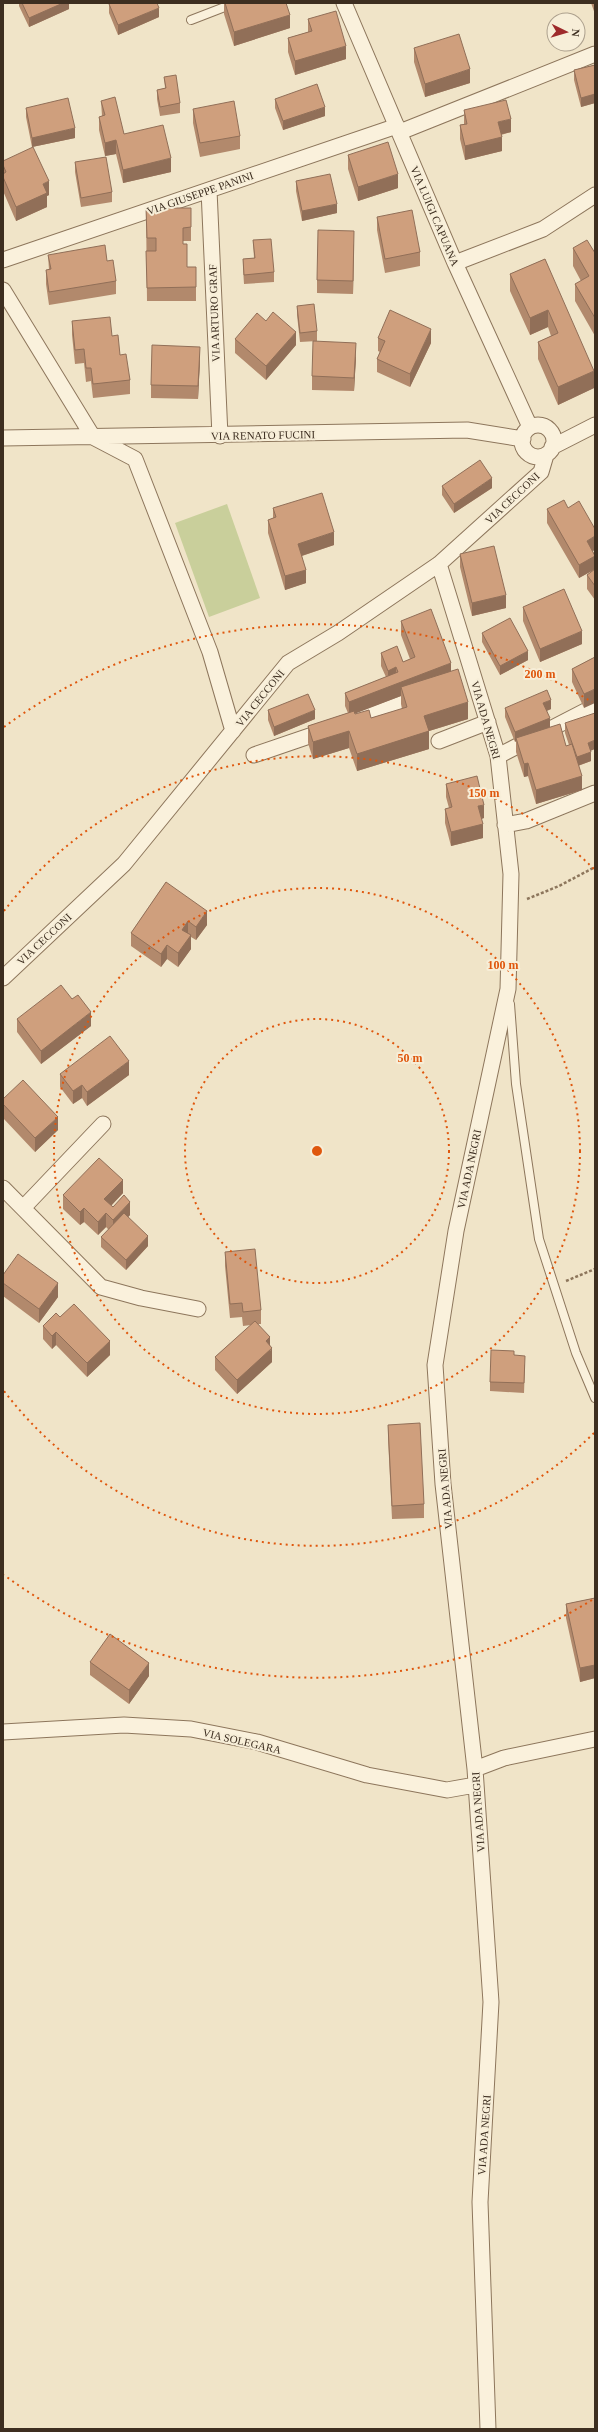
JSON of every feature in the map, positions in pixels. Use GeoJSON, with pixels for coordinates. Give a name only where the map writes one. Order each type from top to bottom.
{"type":"FeatureCollection","features":[{"type":"Feature","properties":{"kind":"street","name":"VIA LUIGI CAPUANA"},"geometry":{"type":"LineString","coordinates":[[344,3],[399,129],[526,433]]}},
{"type":"Feature","properties":{"kind":"street","name":"VIA GIUSEPPE PANINI"},"geometry":{"type":"LineString","coordinates":[[3,260],[209,190],[399,129],[595,54]]}},
{"type":"Feature","properties":{"kind":"street","name":"VIA ARTURO GRAF"},"geometry":{"type":"LineString","coordinates":[[209,190],[220,436]]}},
{"type":"Feature","properties":{"kind":"street"},"geometry":{"type":"LineString","coordinates":[[455,264],[543,229],[595,195]]}},
{"type":"Feature","properties":{"kind":"street"},"geometry":{"type":"LineString","coordinates":[[3,290],[93,437],[135,459],[210,652],[233,731]]}},
{"type":"Feature","properties":{"kind":"street"},"geometry":{"type":"LineString","coordinates":[[549,451],[553,438],[548,429],[540,425],[526,433],[527,452],[536,457],[549,451],[595,426]]}},
{"type":"Feature","properties":{"kind":"street","name":"VIA RENATO FUCINI"},"geometry":{"type":"LineString","coordinates":[[3,438],[220,436],[467,430],[526,433]]}},
{"type":"Feature","properties":{"kind":"street","name":"VIA CECCONI"},"geometry":{"type":"LineString","coordinates":[[3,978],[124,864],[288,663],[338,633],[439,564],[541,472],[549,451]]}},
{"type":"Feature","properties":{"kind":"street","name":"VIA ADA NEGRI"},"geometry":{"type":"LineString","coordinates":[[439,564],[465,674],[488,722],[498,756],[511,874],[508,989],[456,1231],[435,1366],[443,1484],[475,1769],[491,2002],[480,2202],[488,2429]]}},
{"type":"Feature","properties":{"kind":"street"},"geometry":{"type":"LineString","coordinates":[[254,755],[377,713],[431,689]]}},
{"type":"Feature","properties":{"kind":"street"},"geometry":{"type":"LineString","coordinates":[[498,756],[595,706]]}},
{"type":"Feature","properties":{"kind":"street"},"geometry":{"type":"LineString","coordinates":[[439,741],[488,722]]}},
{"type":"Feature","properties":{"kind":"street"},"geometry":{"type":"LineString","coordinates":[[505,825],[526,821],[595,793]]}},
{"type":"Feature","properties":{"kind":"street"},"geometry":{"type":"LineString","coordinates":[[23,1208],[103,1124]]}},
{"type":"Feature","properties":{"kind":"street"},"geometry":{"type":"LineString","coordinates":[[3,1188],[101,1287],[141,1298],[198,1309]]}},
{"type":"Feature","properties":{"kind":"street","name":"VIA SOLEGARA"},"geometry":{"type":"LineString","coordinates":[[3,1732],[124,1725],[190,1729],[257,1742],[366,1775],[447,1790],[475,1786]]}},
{"type":"Feature","properties":{"kind":"street"},"geometry":{"type":"LineString","coordinates":[[475,1769],[504,1758],[593,1741]]}},
{"type":"Feature","properties":{"kind":"lane"},"geometry":{"type":"LineString","coordinates":[[191,20],[235,3]]}},
{"type":"Feature","properties":{"kind":"lane"},"geometry":{"type":"LineString","coordinates":[[508,989],[516,1084],[539,1239],[576,1353],[595,1398]]}},
{"type":"Feature","properties":{"kind":"path"},"geometry":{"type":"LineString","coordinates":[[510,906],[559,886],[595,867]]}},
{"type":"Feature","properties":{"kind":"path"},"geometry":{"type":"LineString","coordinates":[[554,1286],[595,1269]]}},
{"type":"Feature","properties":{"kind":"green space"},"geometry":{"type":"Polygon","coordinates":[[[227,504],[260,598],[209,617],[175,523],[227,504]]]}},
{"type":"Feature","properties":{"kind":"building"},"geometry":{"type":"Polygon","coordinates":[[[22,3],[63,3],[29,18],[22,3]]]}},
{"type":"Feature","properties":{"kind":"building"},"geometry":{"type":"Polygon","coordinates":[[[157,3],[159,8],[118,25],[109,4],[157,3]]]}},
{"type":"Feature","properties":{"kind":"building"},"geometry":{"type":"Polygon","coordinates":[[[225,3],[286,3],[290,15],[234,32],[225,3]]]}},
{"type":"Feature","properties":{"kind":"building"},"geometry":{"type":"Polygon","coordinates":[[[336,11],[346,46],[295,61],[288,38],[312,31],[308,19],[336,11]]]}},
{"type":"Feature","properties":{"kind":"building"},"geometry":{"type":"Polygon","coordinates":[[[459,34],[470,69],[425,84],[414,48],[459,34]]]}},
{"type":"Feature","properties":{"kind":"building"},"geometry":{"type":"Polygon","coordinates":[[[595,65],[595,94],[581,98],[574,70],[595,65]]]}},
{"type":"Feature","properties":{"kind":"building"},"geometry":{"type":"Polygon","coordinates":[[[176,75],[180,103],[160,107],[157,90],[166,88],[164,77],[176,75]]]}},
{"type":"Feature","properties":{"kind":"building"},"geometry":{"type":"Polygon","coordinates":[[[317,84],[325,107],[283,121],[275,99],[317,84]]]}},
{"type":"Feature","properties":{"kind":"building"},"geometry":{"type":"Polygon","coordinates":[[[115,97],[124,134],[163,125],[171,158],[123,170],[116,140],[105,143],[99,117],[105,115],[101,101],[115,97]]]}},
{"type":"Feature","properties":{"kind":"building"},"geometry":{"type":"Polygon","coordinates":[[[68,98],[75,128],[32,138],[26,108],[68,98]]]}},
{"type":"Feature","properties":{"kind":"building"},"geometry":{"type":"Polygon","coordinates":[[[506,100],[511,119],[498,122],[502,137],[465,146],[460,125],[467,124],[464,110],[506,100]]]}},
{"type":"Feature","properties":{"kind":"building"},"geometry":{"type":"Polygon","coordinates":[[[234,101],[240,136],[200,143],[193,109],[234,101]]]}},
{"type":"Feature","properties":{"kind":"building"},"geometry":{"type":"Polygon","coordinates":[[[388,142],[398,174],[358,187],[348,155],[388,142]]]}},
{"type":"Feature","properties":{"kind":"building"},"geometry":{"type":"Polygon","coordinates":[[[33,147],[49,181],[43,184],[47,193],[16,207],[3,177],[3,174],[6,172],[3,161],[33,147]]]}},
{"type":"Feature","properties":{"kind":"building"},"geometry":{"type":"Polygon","coordinates":[[[106,157],[112,192],[81,198],[75,162],[106,157]]]}},
{"type":"Feature","properties":{"kind":"building"},"geometry":{"type":"Polygon","coordinates":[[[330,174],[337,204],[302,211],[296,181],[330,174]]]}},
{"type":"Feature","properties":{"kind":"building"},"geometry":{"type":"Polygon","coordinates":[[[146,208],[191,208],[191,227],[183,228],[183,244],[187,244],[187,267],[196,267],[196,287],[147,288],[146,251],[156,251],[156,238],[147,238],[146,208]]]}},
{"type":"Feature","properties":{"kind":"building"},"geometry":{"type":"Polygon","coordinates":[[[412,210],[420,252],[385,259],[377,217],[412,210]]]}},
{"type":"Feature","properties":{"kind":"building"},"geometry":{"type":"Polygon","coordinates":[[[318,230],[354,231],[353,281],[317,280],[318,230]]]}},
{"type":"Feature","properties":{"kind":"building"},"geometry":{"type":"Polygon","coordinates":[[[271,239],[274,272],[244,275],[243,259],[255,258],[253,240],[271,239]]]}},
{"type":"Feature","properties":{"kind":"building"},"geometry":{"type":"Polygon","coordinates":[[[587,240],[595,253],[595,318],[575,284],[589,276],[573,248],[587,240]]]}},
{"type":"Feature","properties":{"kind":"building"},"geometry":{"type":"Polygon","coordinates":[[[105,245],[107,261],[113,260],[116,281],[49,292],[46,270],[51,269],[48,255],[105,245]]]}},
{"type":"Feature","properties":{"kind":"building"},"geometry":{"type":"Polygon","coordinates":[[[545,259],[594,371],[558,387],[538,342],[558,333],[548,310],[530,318],[510,274],[545,259]]]}},
{"type":"Feature","properties":{"kind":"building"},"geometry":{"type":"Polygon","coordinates":[[[314,304],[317,331],[300,333],[297,306],[314,304]]]}},
{"type":"Feature","properties":{"kind":"building"},"geometry":{"type":"Polygon","coordinates":[[[390,310],[431,329],[410,374],[377,359],[385,341],[378,338],[390,310]]]}},
{"type":"Feature","properties":{"kind":"building"},"geometry":{"type":"Polygon","coordinates":[[[273,312],[296,332],[266,366],[235,339],[257,313],[266,321],[273,312]]]}},
{"type":"Feature","properties":{"kind":"building"},"geometry":{"type":"Polygon","coordinates":[[[110,317],[112,336],[118,335],[120,355],[126,354],[130,380],[93,384],[91,368],[86,368],[84,349],[75,350],[72,321],[110,317]]]}},
{"type":"Feature","properties":{"kind":"building"},"geometry":{"type":"Polygon","coordinates":[[[313,341],[356,343],[354,378],[312,376],[313,341]]]}},
{"type":"Feature","properties":{"kind":"building"},"geometry":{"type":"Polygon","coordinates":[[[152,345],[200,347],[198,386],[151,385],[152,345]]]}},
{"type":"Feature","properties":{"kind":"building"},"geometry":{"type":"Polygon","coordinates":[[[480,460],[492,478],[454,504],[442,486],[480,460]]]}},
{"type":"Feature","properties":{"kind":"building"},"geometry":{"type":"Polygon","coordinates":[[[322,493],[334,532],[298,544],[306,570],[285,576],[268,520],[276,517],[273,508],[322,493]]]}},
{"type":"Feature","properties":{"kind":"building"},"geometry":{"type":"Polygon","coordinates":[[[564,500],[568,508],[579,501],[595,529],[595,536],[587,541],[595,556],[579,565],[547,509],[564,500]]]}},
{"type":"Feature","properties":{"kind":"building"},"geometry":{"type":"Polygon","coordinates":[[[494,546],[506,595],[472,603],[460,554],[494,546]]]}},
{"type":"Feature","properties":{"kind":"building"},"geometry":{"type":"Polygon","coordinates":[[[595,569],[595,586],[587,575],[595,569]]]}},
{"type":"Feature","properties":{"kind":"building"},"geometry":{"type":"Polygon","coordinates":[[[564,589],[582,631],[540,649],[523,607],[564,589]]]}},
{"type":"Feature","properties":{"kind":"building"},"geometry":{"type":"Polygon","coordinates":[[[431,609],[451,663],[349,702],[345,693],[398,672],[396,667],[388,671],[381,653],[397,646],[403,662],[415,657],[401,621],[431,609]]]}},
{"type":"Feature","properties":{"kind":"building"},"geometry":{"type":"Polygon","coordinates":[[[510,618],[528,651],[500,666],[482,633],[510,618]]]}},
{"type":"Feature","properties":{"kind":"building"},"geometry":{"type":"Polygon","coordinates":[[[595,657],[595,689],[584,694],[572,669],[595,657]]]}},
{"type":"Feature","properties":{"kind":"building"},"geometry":{"type":"Polygon","coordinates":[[[458,669],[468,702],[424,716],[429,731],[357,754],[349,731],[313,742],[308,726],[354,711],[355,714],[369,710],[371,718],[407,707],[401,687],[458,669]]]}},
{"type":"Feature","properties":{"kind":"building"},"geometry":{"type":"Polygon","coordinates":[[[547,690],[551,700],[543,703],[550,718],[515,732],[505,708],[547,690]]]}},
{"type":"Feature","properties":{"kind":"building"},"geometry":{"type":"Polygon","coordinates":[[[308,694],[315,710],[274,727],[268,710],[308,694]]]}},
{"type":"Feature","properties":{"kind":"building"},"geometry":{"type":"Polygon","coordinates":[[[595,713],[595,740],[588,743],[591,752],[577,757],[565,723],[595,713]]]}},
{"type":"Feature","properties":{"kind":"building"},"geometry":{"type":"Polygon","coordinates":[[[560,724],[566,746],[572,744],[582,776],[536,790],[528,763],[524,764],[516,738],[560,724]]]}},
{"type":"Feature","properties":{"kind":"building"},"geometry":{"type":"Polygon","coordinates":[[[477,776],[484,805],[478,806],[483,824],[451,832],[445,809],[452,807],[446,784],[477,776]]]}},
{"type":"Feature","properties":{"kind":"building"},"geometry":{"type":"Polygon","coordinates":[[[166,882],[207,911],[196,927],[188,921],[182,930],[191,935],[178,953],[167,945],[161,954],[131,933],[166,882]]]}},
{"type":"Feature","properties":{"kind":"building"},"geometry":{"type":"Polygon","coordinates":[[[61,985],[72,999],[78,995],[91,1012],[41,1051],[17,1019],[61,985]]]}},
{"type":"Feature","properties":{"kind":"building"},"geometry":{"type":"Polygon","coordinates":[[[110,1036],[129,1061],[87,1092],[82,1085],[73,1091],[60,1074],[110,1036]]]}},
{"type":"Feature","properties":{"kind":"building"},"geometry":{"type":"Polygon","coordinates":[[[23,1080],[58,1117],[35,1138],[3,1104],[3,1099],[23,1080]]]}},
{"type":"Feature","properties":{"kind":"building"},"geometry":{"type":"Polygon","coordinates":[[[99,1158],[123,1180],[104,1199],[113,1207],[124,1195],[130,1202],[113,1220],[106,1213],[98,1222],[84,1208],[80,1212],[63,1195],[99,1158]]]}},
{"type":"Feature","properties":{"kind":"building"},"geometry":{"type":"Polygon","coordinates":[[[124,1213],[148,1236],[126,1260],[101,1237],[124,1213]]]}},
{"type":"Feature","properties":{"kind":"building"},"geometry":{"type":"Polygon","coordinates":[[[255,1249],[261,1310],[243,1312],[242,1303],[230,1304],[225,1252],[255,1249]]]}},
{"type":"Feature","properties":{"kind":"building"},"geometry":{"type":"Polygon","coordinates":[[[18,1254],[58,1283],[39,1309],[3,1283],[3,1275],[18,1254]]]}},
{"type":"Feature","properties":{"kind":"building"},"geometry":{"type":"Polygon","coordinates":[[[74,1304],[110,1341],[87,1363],[56,1332],[52,1336],[43,1326],[56,1313],[60,1317],[74,1304]]]}},
{"type":"Feature","properties":{"kind":"building"},"geometry":{"type":"Polygon","coordinates":[[[255,1321],[270,1337],[266,1341],[272,1348],[237,1380],[215,1357],[255,1321]]]}},
{"type":"Feature","properties":{"kind":"building"},"geometry":{"type":"Polygon","coordinates":[[[491,1350],[514,1351],[514,1355],[525,1356],[524,1383],[490,1382],[491,1350]]]}},
{"type":"Feature","properties":{"kind":"building"},"geometry":{"type":"Polygon","coordinates":[[[420,1423],[424,1504],[392,1506],[388,1425],[420,1423]]]}},
{"type":"Feature","properties":{"kind":"building"},"geometry":{"type":"Polygon","coordinates":[[[595,1598],[595,1665],[580,1668],[566,1604],[595,1598]]]}},
{"type":"Feature","properties":{"kind":"building"},"geometry":{"type":"Polygon","coordinates":[[[110,1634],[149,1663],[129,1690],[90,1662],[110,1634]]]}}]}
